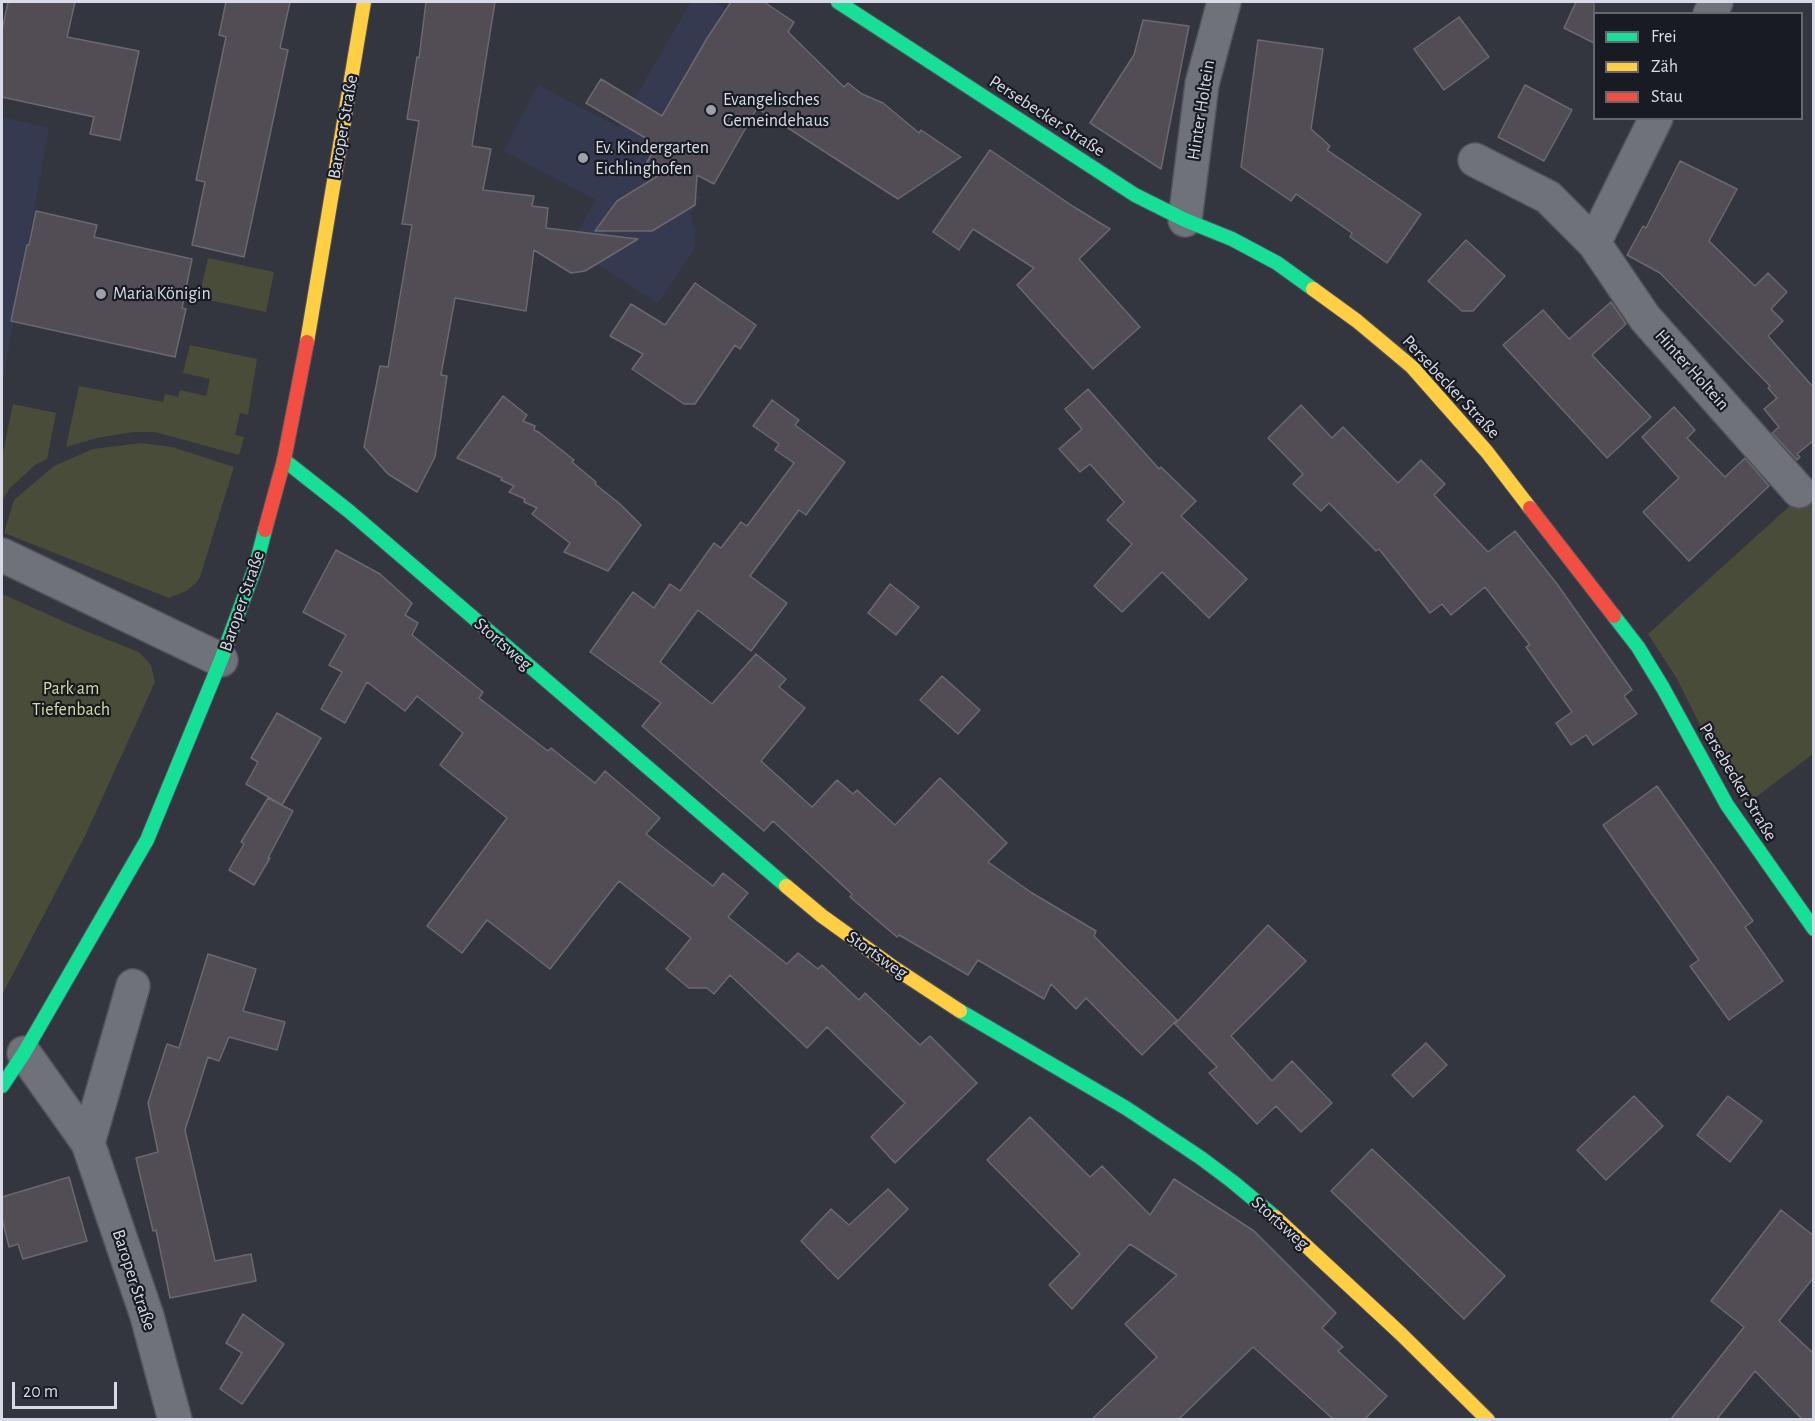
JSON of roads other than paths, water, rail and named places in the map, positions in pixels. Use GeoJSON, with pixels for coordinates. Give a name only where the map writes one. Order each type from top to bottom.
{"type":"FeatureCollection","features":[{"type":"Feature","properties":{"kind":"street","name":"Baroper Straße"},"geometry":{"type":"LineString","coordinates":[[175,1419],[147,1316],[88,1143],[24,1053],[147,840],[221,660],[256,565],[284,460],[309,334],[364,2]]}},
{"type":"Feature","properties":{"kind":"street","name":"Persebecker Straße"},"geometry":{"type":"LineString","coordinates":[[838,2],[1135,195],[1185,220],[1232,239],[1277,263],[1357,321],[1412,367],[1487,452],[1638,647],[1727,805],[1814,929]]}},
{"type":"Feature","properties":{"kind":"street","name":"Hinter Holtein"},"geometry":{"type":"LineString","coordinates":[[1185,220],[1202,84],[1224,2]]}},
{"type":"Feature","properties":{"kind":"street"},"geometry":{"type":"LineString","coordinates":[[1594,243],[1655,120]]}},
{"type":"Feature","properties":{"kind":"street","name":"Hinter Holtein"},"geometry":{"type":"LineString","coordinates":[[1474,160],[1548,197],[1594,243],[1645,318],[1799,491]]}},
{"type":"Feature","properties":{"kind":"street","name":"Stortsweg"},"geometry":{"type":"LineString","coordinates":[[284,460],[350,512],[822,916],[893,967],[968,1016],[1126,1108],[1233,1182],[1294,1234],[1488,1419]]}},
{"type":"Feature","properties":{"kind":"street"},"geometry":{"type":"LineString","coordinates":[[2,555],[221,660]]}},
{"type":"Feature","properties":{"kind":"street"},"geometry":{"type":"LineString","coordinates":[[88,1143],[133,986]]}},
{"type":"Feature","properties":{"kind":"street"},"geometry":{"type":"LineString","coordinates":[[2,1086],[24,1053]]}},
{"type":"Feature","properties":{"kind":"place","name":"Evangelisches Gemeindehaus"},"geometry":{"type":"Point","coordinates":[711,110]}},
{"type":"Feature","properties":{"kind":"place","name":"Ev. Kindergarten Eichlinghofen"},"geometry":{"type":"Point","coordinates":[583,158]}},
{"type":"Feature","properties":{"kind":"place","name":"Maria Königin"},"geometry":{"type":"Point","coordinates":[101,294]}},
{"type":"Feature","properties":{"kind":"park label","name":"Park am Tiefenbach"},"geometry":{"type":"Point","coordinates":[71,699]}}]}
